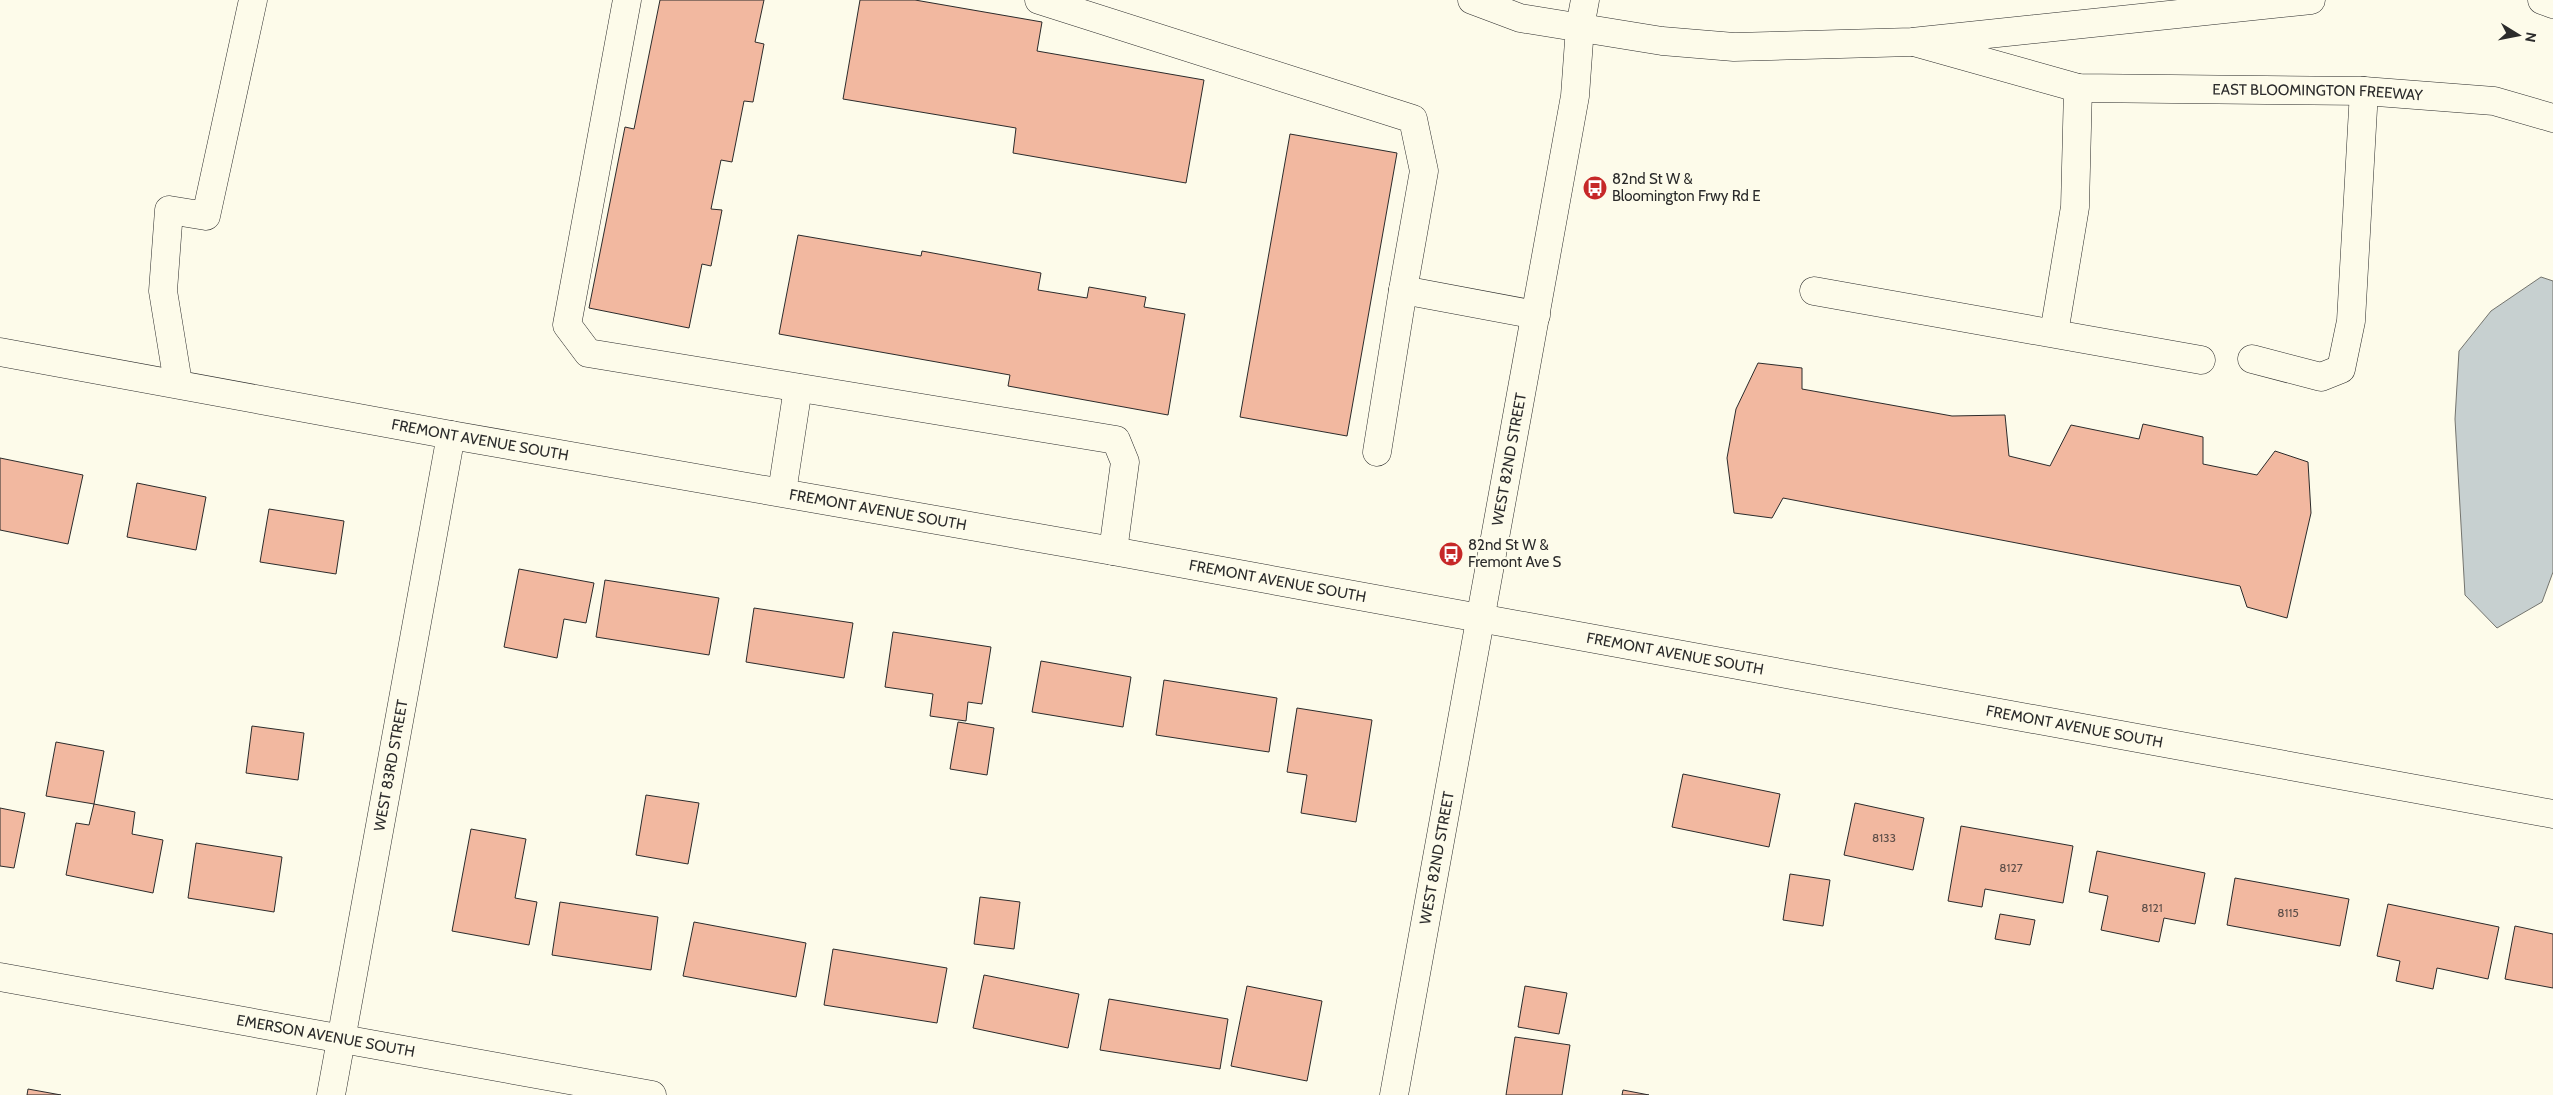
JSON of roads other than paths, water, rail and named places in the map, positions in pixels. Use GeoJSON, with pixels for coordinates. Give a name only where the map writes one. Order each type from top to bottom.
{"type":"FeatureCollection","features":[{"type":"Feature","properties":{"kind":"main road"},"geometry":{"type":"LineString","coordinates":[[178,383],[163,291],[169,210],[206,216],[253,0]]}},
{"type":"Feature","properties":{"kind":"main road"},"geometry":{"type":"LineString","coordinates":[[627,0],[567,324],[588,353],[1116,440],[1125,462],[1113,551]]}},
{"type":"Feature","properties":{"kind":"main road"},"geometry":{"type":"LineString","coordinates":[[1039,0],[1413,119],[1424,172],[1377,452]]}},
{"type":"Feature","properties":{"kind":"main road"},"geometry":{"type":"LineString","coordinates":[[1472,0],[1520,18],[1662,41],[1734,46],[1912,42],[2311,0]]}},
{"type":"Feature","properties":{"kind":"main road","name":"WEST 82ND STREET"},"geometry":{"type":"LineString","coordinates":[[1394,1095],[1575,96],[1580,27],[1585,0]]}},
{"type":"Feature","properties":{"kind":"main road"},"geometry":{"type":"LineString","coordinates":[[2542,0],[2553,4]]}},
{"type":"Feature","properties":{"kind":"main road","name":"EAST BLOOMINGTON FREEWAY"},"geometry":{"type":"LineString","coordinates":[[1912,42],[2078,88],[2364,91],[2494,100],[2553,118]]}},
{"type":"Feature","properties":{"kind":"main road"},"geometry":{"type":"LineString","coordinates":[[2054,333],[2075,207],[2078,88]]}},
{"type":"Feature","properties":{"kind":"main road"},"geometry":{"type":"LineString","coordinates":[[2252,359],[2321,377],[2341,369],[2352,321],[2364,91]]}},
{"type":"Feature","properties":{"kind":"main road"},"geometry":{"type":"LineString","coordinates":[[1403,290],[1536,315]]}},
{"type":"Feature","properties":{"kind":"main road"},"geometry":{"type":"LineString","coordinates":[[1814,291],[2201,360]]}},
{"type":"Feature","properties":{"kind":"main road","name":"FREMONT AVENUE SOUTH"},"geometry":{"type":"LineString","coordinates":[[0,352],[178,383],[451,435],[1113,551],[2553,814]]}},
{"type":"Feature","properties":{"kind":"main road"},"geometry":{"type":"LineString","coordinates":[[782,492],[798,388]]}},
{"type":"Feature","properties":{"kind":"main road","name":"WEST 83RD STREET"},"geometry":{"type":"LineString","coordinates":[[331,1095],[451,435]]}},
{"type":"Feature","properties":{"kind":"main road","name":"EMERSON AVENUE SOUTH"},"geometry":{"type":"LineString","coordinates":[[0,977],[652,1095]]}},
{"type":"Feature","properties":{"kind":"place","name":"82nd St W & Bloomington Frwy Rd E"},"geometry":{"type":"Point","coordinates":[1595,188]}},
{"type":"Feature","properties":{"kind":"place","name":"82nd St W & Fremont Ave S"},"geometry":{"type":"Point","coordinates":[1451,554]}}]}
